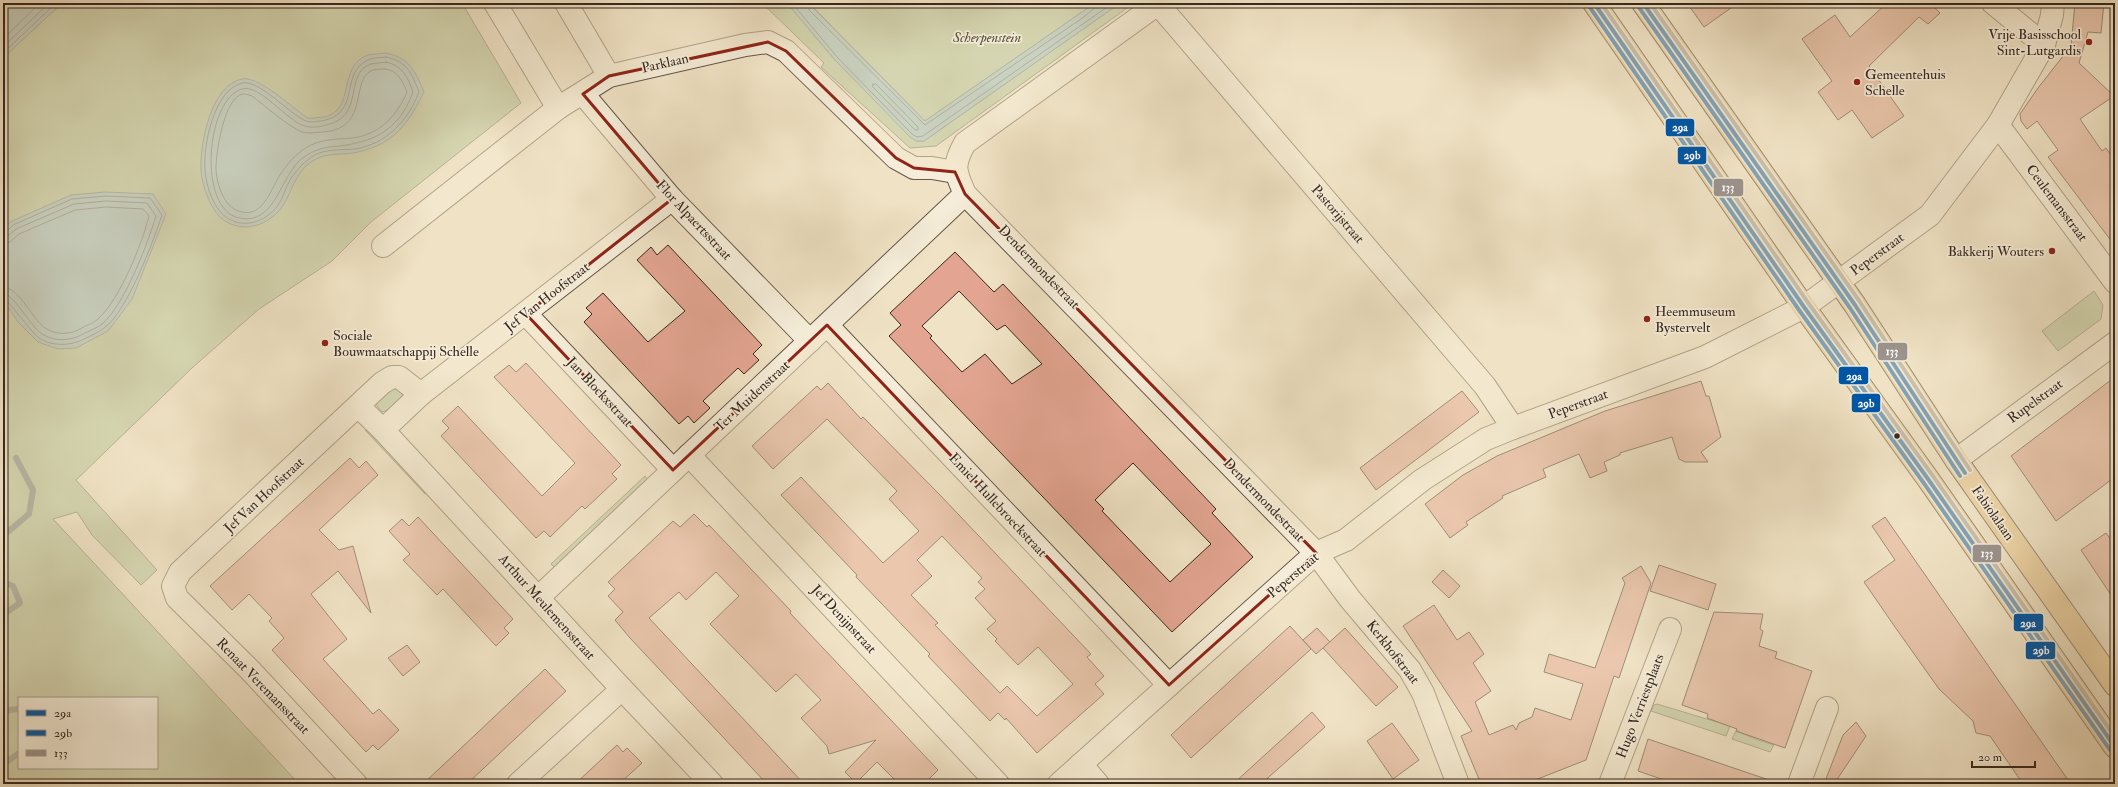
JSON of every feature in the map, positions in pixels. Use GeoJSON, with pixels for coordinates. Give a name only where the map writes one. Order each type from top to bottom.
{"type":"FeatureCollection","features":[{"type":"Feature","properties":{"kind":"main road"},"geometry":{"type":"LineString","coordinates":[[1594,3],[1804,307],[1933,485],[2115,747]]}},
{"type":"Feature","properties":{"kind":"main road","name":"Fabiolalaan"},"geometry":{"type":"LineString","coordinates":[[1643,3],[1839,282],[1956,460],[2115,685]]}},
{"type":"Feature","properties":{"kind":"street"},"geometry":{"type":"LineString","coordinates":[[496,3],[558,108]]}},
{"type":"Feature","properties":{"kind":"street"},"geometry":{"type":"LineString","coordinates":[[566,3],[609,76]]}},
{"type":"Feature","properties":{"kind":"street"},"geometry":{"type":"LineString","coordinates":[[955,172],[958,155],[965,143],[1158,3]]}},
{"type":"Feature","properties":{"kind":"street","name":"Pastorijstraat"},"geometry":{"type":"LineString","coordinates":[[1158,3],[1485,386],[1513,428]]}},
{"type":"Feature","properties":{"kind":"street"},"geometry":{"type":"LineString","coordinates":[[1992,3],[2044,45]]}},
{"type":"Feature","properties":{"kind":"street","name":"Peperstraat"},"geometry":{"type":"LineString","coordinates":[[1059,784],[1316,554],[1346,540],[1422,480],[1486,439],[1705,358],[1804,307],[1930,215],[1998,125],[2044,45],[2052,15],[2053,3]]}},
{"type":"Feature","properties":{"kind":"street","name":"Parklaan"},"geometry":{"type":"LineString","coordinates":[[383,246],[558,108],[583,94],[609,76],[745,45],[768,42],[786,52],[896,158],[914,168],[932,168],[955,172]]}},
{"type":"Feature","properties":{"kind":"street","name":"Flor Alpaertsstraat"},"geometry":{"type":"LineString","coordinates":[[583,94],[672,199],[810,341]]}},
{"type":"Feature","properties":{"kind":"street","name":"Ceulemansstraat"},"geometry":{"type":"LineString","coordinates":[[1998,125],[2115,282]]}},
{"type":"Feature","properties":{"kind":"street","name":"Dendermondestraat"},"geometry":{"type":"LineString","coordinates":[[955,172],[965,194],[1316,554]]}},
{"type":"Feature","properties":{"kind":"street","name":"Ter Muidenstraat"},"geometry":{"type":"LineString","coordinates":[[539,597],[965,194]]}},
{"type":"Feature","properties":{"kind":"street","name":"Jef Van Hoofstraat"},"geometry":{"type":"LineString","coordinates":[[383,430],[421,394],[526,314],[672,199]]}},
{"type":"Feature","properties":{"kind":"street","name":"Jan Blockxstraat"},"geometry":{"type":"LineString","coordinates":[[526,314],[673,470]]}},
{"type":"Feature","properties":{"kind":"street","name":"Emiel Hullebroeckstraat"},"geometry":{"type":"LineString","coordinates":[[827,325],[1168,685]]}},
{"type":"Feature","properties":{"kind":"street","name":"Rupelstraat"},"geometry":{"type":"LineString","coordinates":[[1956,460],[2115,343]]}},
{"type":"Feature","properties":{"kind":"street","name":"Jef Van Hoofstraat"},"geometry":{"type":"LineString","coordinates":[[173,586],[180,572],[382,383],[392,377],[399,378],[421,394]]}},
{"type":"Feature","properties":{"kind":"street"},"geometry":{"type":"LineString","coordinates":[[358,406],[383,430]]}},
{"type":"Feature","properties":{"kind":"street","name":"Arthur Meulemensstraat"},"geometry":{"type":"LineString","coordinates":[[383,430],[539,597],[622,689],[712,784]]}},
{"type":"Feature","properties":{"kind":"street","name":"Jef Denijnstraat"},"geometry":{"type":"LineString","coordinates":[[689,455],[998,784]]}},
{"type":"Feature","properties":{"kind":"street","name":"Kerkhofstraat"},"geometry":{"type":"LineString","coordinates":[[1316,554],[1350,599],[1410,670],[1423,693],[1458,784]]}},
{"type":"Feature","properties":{"kind":"street","name":"Renaat Veremansstraat"},"geometry":{"type":"LineString","coordinates":[[173,586],[177,598],[250,670],[356,784]]}},
{"type":"Feature","properties":{"kind":"street","name":"Hugo Verriestplaats"},"geometry":{"type":"LineString","coordinates":[[1612,784],[1670,629]]}},
{"type":"Feature","properties":{"kind":"street"},"geometry":{"type":"LineString","coordinates":[[518,784],[622,689]]}},
{"type":"Feature","properties":{"kind":"street"},"geometry":{"type":"LineString","coordinates":[[1799,784],[1827,708]]}},
{"type":"Feature","properties":{"kind":"street"},"geometry":{"type":"LineString","coordinates":[[1081,764],[1098,784]]}},
{"type":"Feature","properties":{"kind":"highlighted area"},"geometry":{"type":"Polygon","coordinates":[[[768,42],[786,51],[896,158],[914,168],[955,172],[965,194],[1316,553],[1169,685],[827,325],[673,470],[526,314],[672,199],[583,94],[609,76],[768,42]]]}},
{"type":"Feature","properties":{"kind":"green space"},"geometry":{"type":"Polygon","coordinates":[[[62,3],[462,3],[521,103],[371,222],[332,261],[259,309],[192,368],[76,480],[157,570],[141,585],[92,535],[77,512],[53,519],[299,784],[3,784],[3,58],[62,3]]]}},
{"type":"Feature","properties":{"kind":"green space","name":"Scherpenstein"},"geometry":{"type":"Polygon","coordinates":[[[762,3],[787,3],[835,60],[916,141],[924,141],[1120,3],[1134,3],[936,146],[910,148],[821,67],[824,63],[762,3]]]}},
{"type":"Feature","properties":{"kind":"green space","name":"Scherpenstein"},"geometry":{"type":"Polygon","coordinates":[[[814,3],[1095,3],[925,121],[812,6],[814,3]]]}},
{"type":"Feature","properties":{"kind":"green space"},"geometry":{"type":"Polygon","coordinates":[[[2094,291],[2103,305],[2101,319],[2058,351],[2042,331],[2094,291]]]}},
{"type":"Feature","properties":{"kind":"green space"},"geometry":{"type":"Polygon","coordinates":[[[400,383],[405,396],[389,409],[382,412],[377,406],[375,399],[400,383]]]}},
{"type":"Feature","properties":{"kind":"green space"},"geometry":{"type":"Polygon","coordinates":[[[370,426],[430,490],[425,494],[365,430],[370,426]]]}},
{"type":"Feature","properties":{"kind":"green space"},"geometry":{"type":"Polygon","coordinates":[[[645,476],[648,480],[555,568],[551,564],[645,476]]]}},
{"type":"Feature","properties":{"kind":"green space"},"geometry":{"type":"Polygon","coordinates":[[[1657,704],[1730,726],[1726,736],[1651,711],[1654,705],[1657,704]]]}},
{"type":"Feature","properties":{"kind":"green space"},"geometry":{"type":"Polygon","coordinates":[[[1736,731],[1774,745],[1770,752],[1732,739],[1736,731]]]}},
{"type":"Feature","properties":{"kind":"water"},"geometry":{"type":"Polygon","coordinates":[[[3,3],[62,3],[3,58],[3,3]]]}},
{"type":"Feature","properties":{"kind":"water"},"geometry":{"type":"Polygon","coordinates":[[[787,3],[814,3],[812,7],[925,121],[1095,3],[1120,3],[924,141],[916,141],[910,137],[835,60],[787,3]]]}},
{"type":"Feature","properties":{"kind":"water"},"geometry":{"type":"Polygon","coordinates":[[[386,53],[401,58],[411,66],[424,92],[406,123],[398,131],[381,144],[371,148],[353,153],[325,156],[312,162],[299,175],[278,212],[266,221],[246,227],[232,224],[220,217],[208,198],[205,190],[201,175],[201,158],[205,131],[215,103],[222,92],[231,84],[242,79],[248,79],[255,81],[271,90],[308,118],[324,117],[334,113],[340,106],[349,77],[359,60],[368,55],[386,53]]]}},
{"type":"Feature","properties":{"kind":"water"},"geometry":{"type":"Polygon","coordinates":[[[105,192],[153,194],[166,214],[132,299],[108,331],[76,348],[58,349],[38,342],[19,323],[3,300],[3,229],[10,222],[71,195],[105,192]]]}},
{"type":"Feature","properties":{"kind":"building"},"geometry":{"type":"Polygon","coordinates":[[[1687,3],[1738,3],[1704,27],[1687,3]]]}},
{"type":"Feature","properties":{"kind":"building"},"geometry":{"type":"Polygon","coordinates":[[[1887,3],[1934,3],[1932,5],[1940,13],[1928,24],[1919,17],[1869,66],[1904,116],[1872,138],[1852,110],[1838,120],[1818,92],[1832,81],[1802,39],[1835,15],[1850,37],[1887,3]]]}},
{"type":"Feature","properties":{"kind":"building"},"geometry":{"type":"Polygon","coordinates":[[[2075,3],[2104,3],[2101,33],[2088,32],[2079,63],[2114,96],[2080,119],[2102,151],[2106,148],[2115,161],[2115,246],[2048,157],[2058,150],[2037,121],[2027,129],[2021,121],[2020,114],[2071,46],[2075,3]]]}},
{"type":"Feature","properties":{"kind":"building"},"geometry":{"type":"Polygon","coordinates":[[[668,245],[762,345],[753,354],[759,360],[744,374],[738,368],[703,401],[710,408],[694,423],[688,416],[679,424],[584,322],[592,314],[586,308],[603,293],[648,342],[685,311],[637,260],[651,247],[657,255],[668,245]]]}},
{"type":"Feature","properties":{"kind":"building"},"geometry":{"type":"Polygon","coordinates":[[[955,252],[994,292],[1003,284],[1216,509],[1212,513],[1253,557],[1172,632],[889,336],[901,325],[890,313],[955,252]],[[959,291],[922,326],[932,336],[930,338],[962,372],[985,354],[1012,384],[1042,364],[1005,325],[997,330],[959,291]],[[1133,463],[1095,500],[1104,509],[1102,511],[1170,582],[1211,544],[1133,463]]]}},
{"type":"Feature","properties":{"kind":"building"},"geometry":{"type":"Polygon","coordinates":[[[526,363],[621,465],[612,474],[617,479],[585,509],[582,506],[550,537],[544,531],[536,538],[441,436],[449,428],[442,421],[458,406],[542,496],[575,463],[494,377],[509,365],[516,372],[526,363]]]}},
{"type":"Feature","properties":{"kind":"building"},"geometry":{"type":"Polygon","coordinates":[[[2115,377],[2115,477],[2056,521],[2011,456],[2115,377]]]}},
{"type":"Feature","properties":{"kind":"building"},"geometry":{"type":"Polygon","coordinates":[[[1701,381],[1706,396],[1709,396],[1721,437],[1701,452],[1708,462],[1685,462],[1679,459],[1672,437],[1620,453],[1620,455],[1604,462],[1607,471],[1590,478],[1579,454],[1543,469],[1546,477],[1502,496],[1503,498],[1466,522],[1468,525],[1450,538],[1425,504],[1463,475],[1497,456],[1605,411],[1701,381]]]}},
{"type":"Feature","properties":{"kind":"building"},"geometry":{"type":"Polygon","coordinates":[[[828,383],[861,419],[863,417],[940,495],[1091,654],[1087,657],[1104,676],[1095,684],[1104,694],[1037,753],[1006,718],[1005,720],[998,713],[990,721],[928,656],[930,654],[856,577],[857,575],[781,495],[801,477],[883,563],[919,531],[889,499],[897,491],[827,419],[773,469],[752,446],[817,386],[821,390],[828,383]],[[942,536],[917,560],[932,576],[911,595],[938,623],[935,625],[1000,693],[1007,686],[1037,716],[1073,684],[1038,647],[1018,665],[995,641],[997,639],[987,629],[996,621],[975,598],[985,589],[978,582],[982,578],[942,536]]]}},
{"type":"Feature","properties":{"kind":"building"},"geometry":{"type":"Polygon","coordinates":[[[1462,391],[1479,412],[1376,490],[1360,468],[1462,391]]]}},
{"type":"Feature","properties":{"kind":"building"},"geometry":{"type":"Polygon","coordinates":[[[350,458],[359,468],[366,461],[378,475],[319,530],[339,550],[353,546],[371,613],[338,571],[311,594],[347,639],[323,659],[373,714],[379,709],[399,730],[378,750],[373,745],[366,752],[272,650],[284,638],[269,621],[272,618],[249,594],[232,610],[210,586],[350,458]]]}},
{"type":"Feature","properties":{"kind":"building"},"geometry":{"type":"Polygon","coordinates":[[[694,514],[707,527],[709,525],[791,611],[790,613],[938,770],[924,784],[899,784],[877,762],[856,783],[845,772],[876,740],[829,754],[827,746],[801,718],[821,700],[796,674],[776,692],[710,624],[739,596],[716,572],[686,600],[679,592],[649,618],[804,784],[767,784],[630,638],[615,620],[623,612],[608,596],[615,589],[608,582],[673,521],[680,527],[694,514]]]}},
{"type":"Feature","properties":{"kind":"building"},"geometry":{"type":"Polygon","coordinates":[[[418,517],[513,619],[504,628],[509,633],[496,646],[443,589],[437,595],[403,560],[410,554],[389,531],[402,519],[409,526],[418,517]]]}},
{"type":"Feature","properties":{"kind":"building"},"geometry":{"type":"Polygon","coordinates":[[[1885,517],[2071,784],[2023,784],[1990,736],[1976,733],[1973,721],[1939,689],[1895,627],[1864,582],[1895,560],[1872,526],[1885,517]]]}},
{"type":"Feature","properties":{"kind":"building"},"geometry":{"type":"Polygon","coordinates":[[[2106,533],[2115,545],[2115,601],[2081,550],[2106,533]]]}},
{"type":"Feature","properties":{"kind":"building"},"geometry":{"type":"Polygon","coordinates":[[[1659,565],[1716,584],[1708,610],[1650,591],[1659,565]]]}},
{"type":"Feature","properties":{"kind":"building"},"geometry":{"type":"Polygon","coordinates":[[[1641,566],[1651,583],[1619,678],[1614,676],[1586,760],[1525,784],[1481,784],[1461,736],[1472,731],[1403,626],[1434,605],[1457,640],[1469,632],[1484,654],[1473,663],[1491,691],[1475,702],[1489,735],[1513,725],[1516,730],[1519,723],[1532,717],[1535,708],[1571,720],[1583,684],[1544,672],[1549,654],[1595,668],[1625,583],[1622,578],[1641,566]]]}},
{"type":"Feature","properties":{"kind":"building"},"geometry":{"type":"Polygon","coordinates":[[[1443,570],[1460,586],[1449,598],[1432,582],[1443,570]]]}},
{"type":"Feature","properties":{"kind":"building"},"geometry":{"type":"Polygon","coordinates":[[[1714,612],[1763,614],[1760,629],[1763,631],[1759,646],[1777,652],[1775,658],[1812,671],[1785,748],[1736,731],[1737,729],[1707,718],[1708,714],[1682,705],[1714,612]]]}},
{"type":"Feature","properties":{"kind":"building"},"geometry":{"type":"Polygon","coordinates":[[[1290,626],[1311,649],[1191,758],[1171,735],[1290,626]]]}},
{"type":"Feature","properties":{"kind":"building"},"geometry":{"type":"Polygon","coordinates":[[[1317,628],[1330,642],[1316,654],[1303,640],[1317,628]]]}},
{"type":"Feature","properties":{"kind":"building"},"geometry":{"type":"Polygon","coordinates":[[[1345,628],[1398,687],[1376,706],[1323,648],[1345,628]]]}},
{"type":"Feature","properties":{"kind":"building"},"geometry":{"type":"Polygon","coordinates":[[[407,645],[420,662],[403,676],[388,658],[407,645]]]}},
{"type":"Feature","properties":{"kind":"building"},"geometry":{"type":"Polygon","coordinates":[[[545,669],[566,691],[467,784],[423,784],[545,669]]]}},
{"type":"Feature","properties":{"kind":"building"},"geometry":{"type":"Polygon","coordinates":[[[1312,712],[1325,727],[1261,784],[1233,784],[1312,712]]]}},
{"type":"Feature","properties":{"kind":"building"},"geometry":{"type":"Polygon","coordinates":[[[1856,722],[1866,736],[1834,784],[1824,784],[1843,735],[1856,722]]]}},
{"type":"Feature","properties":{"kind":"building"},"geometry":{"type":"Polygon","coordinates":[[[1392,723],[1419,760],[1393,779],[1367,741],[1392,723]]]}},
{"type":"Feature","properties":{"kind":"building"},"geometry":{"type":"Polygon","coordinates":[[[1648,739],[1772,781],[1772,784],[1676,784],[1638,771],[1648,739]]]}},
{"type":"Feature","properties":{"kind":"building"},"geometry":{"type":"Polygon","coordinates":[[[617,745],[623,752],[627,748],[642,763],[619,784],[575,784],[617,745]]]}},
{"type":"Feature","properties":{"kind":"waterway"},"geometry":{"type":"LineString","coordinates":[[3,536],[29,514],[33,490],[16,458]]}},
{"type":"Feature","properties":{"kind":"waterway"},"geometry":{"type":"LineString","coordinates":[[3,582],[13,586],[20,603],[4,614],[3,621]]}},
{"type":"Feature","properties":{"kind":"waterway"},"geometry":{"type":"LineString","coordinates":[[3,714],[10,710],[18,709]]}},
{"type":"Feature","properties":{"kind":"waterway"},"geometry":{"type":"LineString","coordinates":[[3,767],[4,764],[18,754]]}},
{"type":"Feature","properties":{"kind":"transit line","name":"29a"},"geometry":{"type":"LineString","coordinates":[[1594,3],[1804,307],[1928,479],[2115,747]]}},
{"type":"Feature","properties":{"kind":"transit line","name":"133"},"geometry":{"type":"LineString","coordinates":[[1601,3],[1809,304],[1933,476],[2115,737]]}},
{"type":"Feature","properties":{"kind":"transit line","name":"29a"},"geometry":{"type":"LineString","coordinates":[[1643,3],[1855,305],[1965,473]]}},
{"type":"Feature","properties":{"kind":"transit line","name":"133"},"geometry":{"type":"LineString","coordinates":[[1650,3],[1860,302],[1970,470]]}},
{"type":"Feature","properties":{"kind":"transit line","name":"29b"},"geometry":{"type":"LineString","coordinates":[[1589,6],[1799,310],[1923,482],[2110,750]]}},
{"type":"Feature","properties":{"kind":"transit line","name":"29b"},"geometry":{"type":"LineString","coordinates":[[1638,6],[1850,308],[1960,476]]}},
{"type":"Feature","properties":{"kind":"place","name":"Vrije Basisschool Sint-Lutgardis"},"geometry":{"type":"Point","coordinates":[2089,42]}},
{"type":"Feature","properties":{"kind":"place","name":"Gemeentehuis Schelle"},"geometry":{"type":"Point","coordinates":[1857,82]}},
{"type":"Feature","properties":{"kind":"place","name":"Bakkerij Wouters"},"geometry":{"type":"Point","coordinates":[2052,251]}},
{"type":"Feature","properties":{"kind":"place","name":"Heemmuseum Bystervelt"},"geometry":{"type":"Point","coordinates":[1647,319]}},
{"type":"Feature","properties":{"kind":"place","name":"Sociale Bouwmaatschappij Schelle"},"geometry":{"type":"Point","coordinates":[325,343]}}]}
